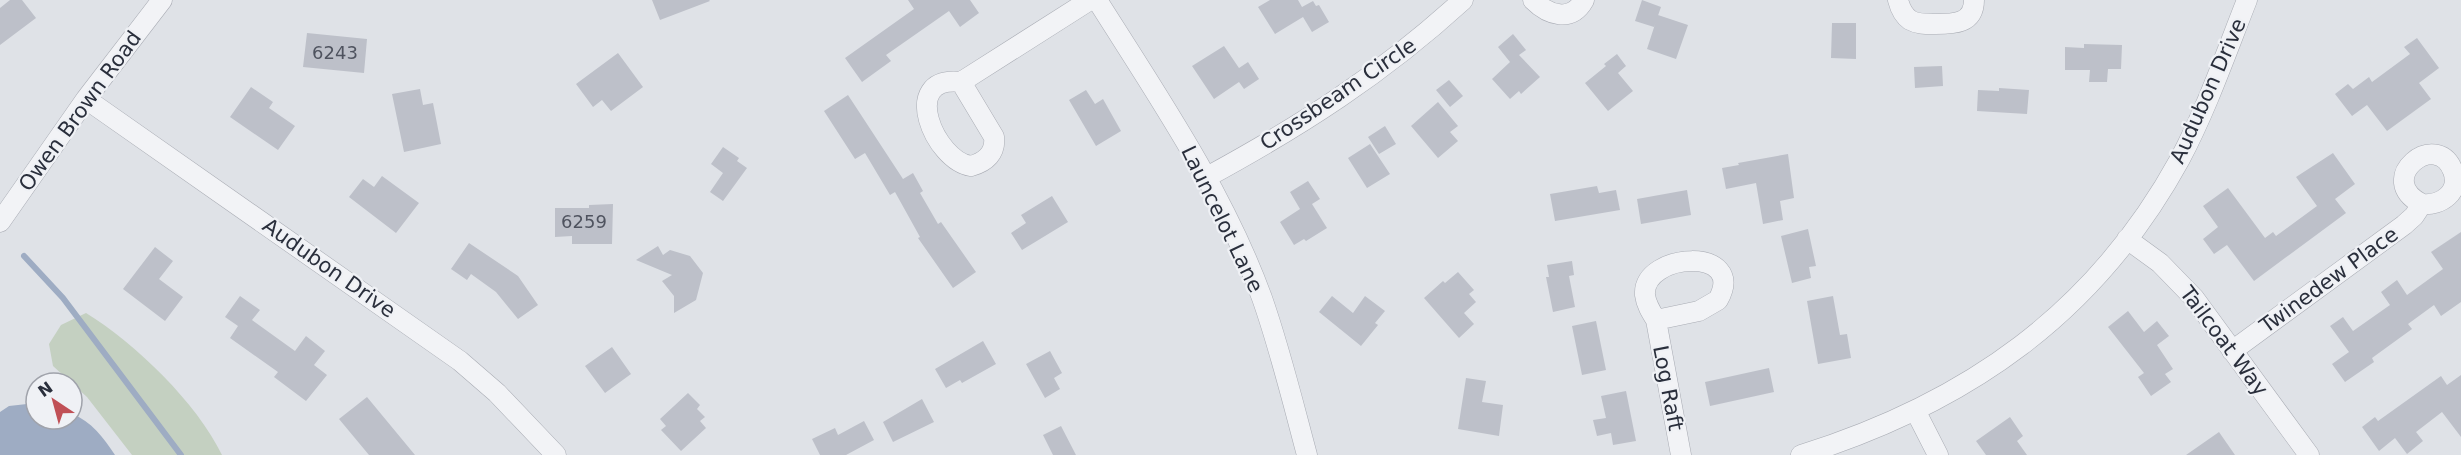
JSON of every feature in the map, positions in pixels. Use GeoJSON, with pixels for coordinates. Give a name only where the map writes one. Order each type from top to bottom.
{"type":"FeatureCollection","features":[{"type":"Feature","properties":{"kind":"street","name":"Owen Brown Road"},"geometry":{"type":"LineString","coordinates":[[0,222],[86,99],[162,0]]}},
{"type":"Feature","properties":{"kind":"street"},"geometry":{"type":"LineString","coordinates":[[961,82],[1090,0]]}},
{"type":"Feature","properties":{"kind":"street","name":"Launcelot Lane"},"geometry":{"type":"LineString","coordinates":[[1097,0],[1158,96],[1226,217],[1262,298],[1308,455]]}},
{"type":"Feature","properties":{"kind":"street","name":"Crossbeam Circle"},"geometry":{"type":"LineString","coordinates":[[1205,178],[1288,132],[1379,71],[1463,0]]}},
{"type":"Feature","properties":{"kind":"street"},"geometry":{"type":"LineString","coordinates":[[1533,0],[1552,14],[1562,15],[1572,12],[1584,0]]}},
{"type":"Feature","properties":{"kind":"street"},"geometry":{"type":"LineString","coordinates":[[1898,0],[1901,10],[1908,19],[1918,23],[1955,24],[1966,20],[1972,13],[1974,0]]}},
{"type":"Feature","properties":{"kind":"street","name":"Audubon Drive"},"geometry":{"type":"LineString","coordinates":[[1801,455],[1872,432],[1966,385],[2042,331],[2083,290],[2127,239],[2155,200],[2180,159],[2202,115],[2247,0]]}},
{"type":"Feature","properties":{"kind":"street","name":"Audubon Drive"},"geometry":{"type":"LineString","coordinates":[[86,99],[460,361],[497,393],[556,455]]}},
{"type":"Feature","properties":{"kind":"street","name":"Twinedew Place"},"geometry":{"type":"LineString","coordinates":[[2232,351],[2404,225],[2422,204]]}},
{"type":"Feature","properties":{"kind":"street","name":"Tailcoat Way"},"geometry":{"type":"LineString","coordinates":[[2127,239],[2160,263],[2194,298],[2309,455]]}},
{"type":"Feature","properties":{"kind":"street","name":"Log Raft"},"geometry":{"type":"LineString","coordinates":[[1656,320],[1681,455]]}},
{"type":"Feature","properties":{"kind":"street"},"geometry":{"type":"LineString","coordinates":[[1916,412],[1938,455]]}},
{"type":"Feature","properties":{"kind":"green space"},"geometry":{"type":"Polygon","coordinates":[[[86,313],[144,357],[197,415],[222,455],[132,455],[84,394],[84,371],[58,371],[53,366],[49,344],[61,325],[86,313]]]}},
{"type":"Feature","properties":{"kind":"water"},"geometry":{"type":"Polygon","coordinates":[[[24,404],[24,431],[84,431],[84,420],[106,442],[115,455],[0,455],[0,412],[9,406],[24,404]]]}},
{"type":"Feature","properties":{"kind":"building"},"geometry":{"type":"Polygon","coordinates":[[[10,0],[22,0],[36,18],[0,45],[0,8],[10,0]]]}},
{"type":"Feature","properties":{"kind":"building"},"geometry":{"type":"Polygon","coordinates":[[[652,0],[709,0],[710,1],[660,20],[652,0]]]}},
{"type":"Feature","properties":{"kind":"building"},"geometry":{"type":"Polygon","coordinates":[[[908,0],[970,0],[979,13],[960,27],[949,11],[886,55],[891,61],[862,82],[845,58],[914,9],[908,0]]]}},
{"type":"Feature","properties":{"kind":"building"},"geometry":{"type":"Polygon","coordinates":[[[1270,0],[1298,0],[1302,7],[1313,1],[1316,6],[1319,5],[1329,22],[1312,32],[1303,17],[1275,34],[1258,7],[1270,0]]]}},
{"type":"Feature","properties":{"kind":"building"},"geometry":{"type":"Polygon","coordinates":[[[1642,0],[1661,7],[1654,27],[1635,21],[1642,0]]]}},
{"type":"Feature","properties":{"kind":"building"},"geometry":{"type":"Polygon","coordinates":[[[1658,15],[1688,25],[1676,59],[1647,49],[1658,15]]]}},
{"type":"Feature","properties":{"kind":"building"},"geometry":{"type":"Polygon","coordinates":[[[1832,23],[1856,23],[1856,59],[1831,58],[1832,23]]]}},
{"type":"Feature","properties":{"kind":"building"},"geometry":{"type":"Polygon","coordinates":[[[307,33],[367,39],[364,73],[303,67],[307,33]]]}},
{"type":"Feature","properties":{"kind":"building"},"geometry":{"type":"Polygon","coordinates":[[[1513,34],[1526,50],[1519,55],[1540,77],[1521,94],[1519,91],[1510,99],[1492,79],[1510,62],[1498,47],[1513,34]]]}},
{"type":"Feature","properties":{"kind":"building"},"geometry":{"type":"Polygon","coordinates":[[[2417,38],[2439,68],[2419,83],[2431,99],[2387,131],[2367,105],[2352,116],[2335,94],[2348,84],[2353,89],[2369,77],[2372,82],[2410,54],[2404,47],[2417,38]]]}},
{"type":"Feature","properties":{"kind":"building"},"geometry":{"type":"Polygon","coordinates":[[[2084,44],[2122,45],[2121,69],[2108,69],[2107,82],[2089,82],[2090,70],[2065,70],[2065,47],[2084,48],[2084,44]]]}},
{"type":"Feature","properties":{"kind":"building"},"geometry":{"type":"Polygon","coordinates":[[[1224,46],[1239,68],[1248,62],[1259,79],[1244,89],[1239,82],[1214,99],[1192,66],[1224,46]]]}},
{"type":"Feature","properties":{"kind":"building"},"geometry":{"type":"Polygon","coordinates":[[[618,53],[643,87],[611,111],[602,100],[593,107],[576,84],[618,53]]]}},
{"type":"Feature","properties":{"kind":"building"},"geometry":{"type":"Polygon","coordinates":[[[1617,54],[1626,66],[1618,73],[1633,91],[1608,111],[1585,83],[1617,54]]]}},
{"type":"Feature","properties":{"kind":"building"},"geometry":{"type":"Polygon","coordinates":[[[1942,66],[1943,86],[1915,88],[1914,67],[1942,66]]]}},
{"type":"Feature","properties":{"kind":"building"},"geometry":{"type":"Polygon","coordinates":[[[1449,80],[1463,96],[1450,107],[1436,90],[1449,80]]]}},
{"type":"Feature","properties":{"kind":"building"},"geometry":{"type":"Polygon","coordinates":[[[251,87],[273,102],[269,108],[295,126],[278,150],[230,117],[251,87]]]}},
{"type":"Feature","properties":{"kind":"building"},"geometry":{"type":"Polygon","coordinates":[[[1999,88],[2029,90],[2027,114],[1977,111],[1978,90],[1999,91],[1999,88]]]}},
{"type":"Feature","properties":{"kind":"building"},"geometry":{"type":"Polygon","coordinates":[[[420,89],[423,105],[433,103],[441,144],[404,152],[392,94],[420,89]]]}},
{"type":"Feature","properties":{"kind":"building"},"geometry":{"type":"Polygon","coordinates":[[[1086,90],[1095,104],[1103,99],[1121,131],[1096,146],[1069,100],[1086,90]]]}},
{"type":"Feature","properties":{"kind":"building"},"geometry":{"type":"Polygon","coordinates":[[[848,95],[903,179],[913,173],[923,191],[920,193],[938,224],[941,222],[976,272],[953,288],[918,238],[920,237],[895,192],[890,195],[865,153],[855,159],[824,111],[848,95]]]}},
{"type":"Feature","properties":{"kind":"building"},"geometry":{"type":"Polygon","coordinates":[[[1438,102],[1458,126],[1450,132],[1458,141],[1438,158],[1411,126],[1438,102]]]}},
{"type":"Feature","properties":{"kind":"building"},"geometry":{"type":"Polygon","coordinates":[[[1385,126],[1396,144],[1379,154],[1368,137],[1385,126]]]}},
{"type":"Feature","properties":{"kind":"building"},"geometry":{"type":"Polygon","coordinates":[[[1370,144],[1390,174],[1367,188],[1348,158],[1370,144]]]}},
{"type":"Feature","properties":{"kind":"building"},"geometry":{"type":"Polygon","coordinates":[[[723,147],[739,158],[737,161],[747,168],[723,201],[710,192],[723,173],[711,164],[723,147]]]}},
{"type":"Feature","properties":{"kind":"building"},"geometry":{"type":"Polygon","coordinates":[[[2333,153],[2355,184],[2335,199],[2346,213],[2254,281],[2227,245],[2214,254],[2203,239],[2218,227],[2203,206],[2228,188],[2265,238],[2273,232],[2276,236],[2317,206],[2296,177],[2333,153]]]}},
{"type":"Feature","properties":{"kind":"building"},"geometry":{"type":"Polygon","coordinates":[[[1788,154],[1794,198],[1780,201],[1783,220],[1763,224],[1756,183],[1726,189],[1722,168],[1788,154]]]}},
{"type":"Feature","properties":{"kind":"building"},"geometry":{"type":"Polygon","coordinates":[[[382,176],[419,203],[396,233],[349,197],[363,179],[374,187],[382,176]]]}},
{"type":"Feature","properties":{"kind":"building"},"geometry":{"type":"Polygon","coordinates":[[[1308,181],[1320,199],[1312,204],[1327,228],[1306,241],[1304,239],[1294,245],[1280,222],[1300,209],[1290,192],[1308,181]]]}},
{"type":"Feature","properties":{"kind":"building"},"geometry":{"type":"Polygon","coordinates":[[[1597,186],[1599,193],[1616,190],[1620,210],[1555,221],[1550,194],[1597,186]]]}},
{"type":"Feature","properties":{"kind":"building"},"geometry":{"type":"Polygon","coordinates":[[[1687,190],[1691,215],[1641,224],[1637,199],[1687,190]]]}},
{"type":"Feature","properties":{"kind":"building"},"geometry":{"type":"Polygon","coordinates":[[[1052,196],[1068,222],[1022,250],[1011,233],[1026,223],[1021,215],[1052,196]]]}},
{"type":"Feature","properties":{"kind":"building"},"geometry":{"type":"Polygon","coordinates":[[[613,204],[612,244],[572,244],[572,236],[555,237],[555,208],[589,208],[589,205],[613,204]]]}},
{"type":"Feature","properties":{"kind":"building"},"geometry":{"type":"Polygon","coordinates":[[[1808,229],[1816,266],[1809,267],[1811,278],[1792,283],[1781,236],[1808,229]]]}},
{"type":"Feature","properties":{"kind":"building"},"geometry":{"type":"Polygon","coordinates":[[[2461,232],[2461,302],[2441,316],[2434,305],[2408,324],[2412,329],[2372,358],[2374,362],[2345,382],[2332,364],[2349,352],[2330,326],[2343,317],[2353,331],[2390,305],[2381,292],[2397,280],[2407,295],[2443,269],[2431,252],[2461,232]]]}},
{"type":"Feature","properties":{"kind":"building"},"geometry":{"type":"Polygon","coordinates":[[[469,243],[518,276],[538,305],[518,319],[496,292],[471,274],[467,280],[451,269],[469,243]]]}},
{"type":"Feature","properties":{"kind":"building"},"geometry":{"type":"Polygon","coordinates":[[[658,246],[663,255],[670,250],[690,256],[703,273],[696,300],[674,313],[674,296],[662,281],[672,275],[636,260],[658,246]]]}},
{"type":"Feature","properties":{"kind":"building"},"geometry":{"type":"Polygon","coordinates":[[[155,247],[173,261],[159,279],[183,297],[165,321],[123,289],[155,247]]]}},
{"type":"Feature","properties":{"kind":"building"},"geometry":{"type":"Polygon","coordinates":[[[1572,261],[1574,275],[1569,276],[1575,307],[1553,312],[1546,277],[1549,277],[1547,265],[1572,261]]]}},
{"type":"Feature","properties":{"kind":"building"},"geometry":{"type":"Polygon","coordinates":[[[1458,272],[1474,290],[1469,294],[1476,302],[1464,313],[1474,324],[1459,338],[1424,298],[1443,281],[1445,283],[1458,272]]]}},
{"type":"Feature","properties":{"kind":"building"},"geometry":{"type":"Polygon","coordinates":[[[240,296],[260,310],[252,320],[295,351],[306,336],[325,351],[314,365],[327,375],[306,401],[274,377],[278,372],[230,338],[238,326],[225,317],[240,296]]]}},
{"type":"Feature","properties":{"kind":"building"},"geometry":{"type":"Polygon","coordinates":[[[1332,296],[1353,313],[1365,296],[1385,311],[1375,323],[1378,325],[1361,346],[1319,312],[1332,296]]]}},
{"type":"Feature","properties":{"kind":"building"},"geometry":{"type":"Polygon","coordinates":[[[1833,296],[1840,335],[1847,334],[1851,358],[1818,364],[1807,301],[1833,296]]]}},
{"type":"Feature","properties":{"kind":"building"},"geometry":{"type":"Polygon","coordinates":[[[2128,311],[2144,332],[2157,321],[2169,336],[2157,345],[2173,369],[2165,374],[2171,382],[2151,396],[2138,377],[2144,373],[2108,327],[2128,311]]]}},
{"type":"Feature","properties":{"kind":"building"},"geometry":{"type":"Polygon","coordinates":[[[1596,321],[1606,370],[1582,375],[1572,326],[1596,321]]]}},
{"type":"Feature","properties":{"kind":"building"},"geometry":{"type":"Polygon","coordinates":[[[983,341],[996,364],[962,383],[960,380],[946,388],[935,369],[983,341]]]}},
{"type":"Feature","properties":{"kind":"building"},"geometry":{"type":"Polygon","coordinates":[[[612,347],[631,374],[605,393],[585,366],[612,347]]]}},
{"type":"Feature","properties":{"kind":"building"},"geometry":{"type":"Polygon","coordinates":[[[1050,351],[1062,373],[1054,378],[1060,389],[1045,398],[1026,364],[1050,351]]]}},
{"type":"Feature","properties":{"kind":"building"},"geometry":{"type":"Polygon","coordinates":[[[1769,368],[1774,392],[1710,406],[1705,382],[1769,368]]]}},
{"type":"Feature","properties":{"kind":"building"},"geometry":{"type":"Polygon","coordinates":[[[2461,375],[2461,437],[2442,412],[2416,432],[2423,441],[2407,454],[2395,438],[2379,451],[2362,427],[2375,417],[2378,421],[2441,376],[2447,385],[2461,375]]]}},
{"type":"Feature","properties":{"kind":"building"},"geometry":{"type":"Polygon","coordinates":[[[1466,378],[1486,381],[1482,402],[1503,405],[1499,436],[1458,429],[1466,378]]]}},
{"type":"Feature","properties":{"kind":"building"},"geometry":{"type":"Polygon","coordinates":[[[1626,391],[1636,441],[1613,445],[1611,433],[1597,436],[1593,420],[1606,418],[1601,396],[1626,391]]]}},
{"type":"Feature","properties":{"kind":"building"},"geometry":{"type":"Polygon","coordinates":[[[688,393],[700,405],[697,409],[705,417],[700,421],[706,428],[681,451],[661,430],[666,426],[660,419],[688,393]]]}},
{"type":"Feature","properties":{"kind":"building"},"geometry":{"type":"Polygon","coordinates":[[[367,397],[415,455],[369,455],[339,419],[367,397]]]}},
{"type":"Feature","properties":{"kind":"building"},"geometry":{"type":"Polygon","coordinates":[[[922,399],[934,422],[893,442],[883,422],[922,399]]]}},
{"type":"Feature","properties":{"kind":"building"},"geometry":{"type":"Polygon","coordinates":[[[2010,417],[2023,436],[2017,441],[2027,455],[1986,455],[1976,441],[2010,417]]]}},
{"type":"Feature","properties":{"kind":"building"},"geometry":{"type":"Polygon","coordinates":[[[864,421],[874,440],[846,455],[820,455],[812,439],[835,428],[838,435],[864,421]]]}},
{"type":"Feature","properties":{"kind":"building"},"geometry":{"type":"Polygon","coordinates":[[[1061,426],[1076,455],[1053,455],[1043,435],[1061,426]]]}},
{"type":"Feature","properties":{"kind":"building"},"geometry":{"type":"Polygon","coordinates":[[[2219,432],[2235,455],[2186,455],[2219,432]]]}},
{"type":"Feature","properties":{"kind":"waterway"},"geometry":{"type":"LineString","coordinates":[[24,256],[63,298],[181,455]]}}]}
